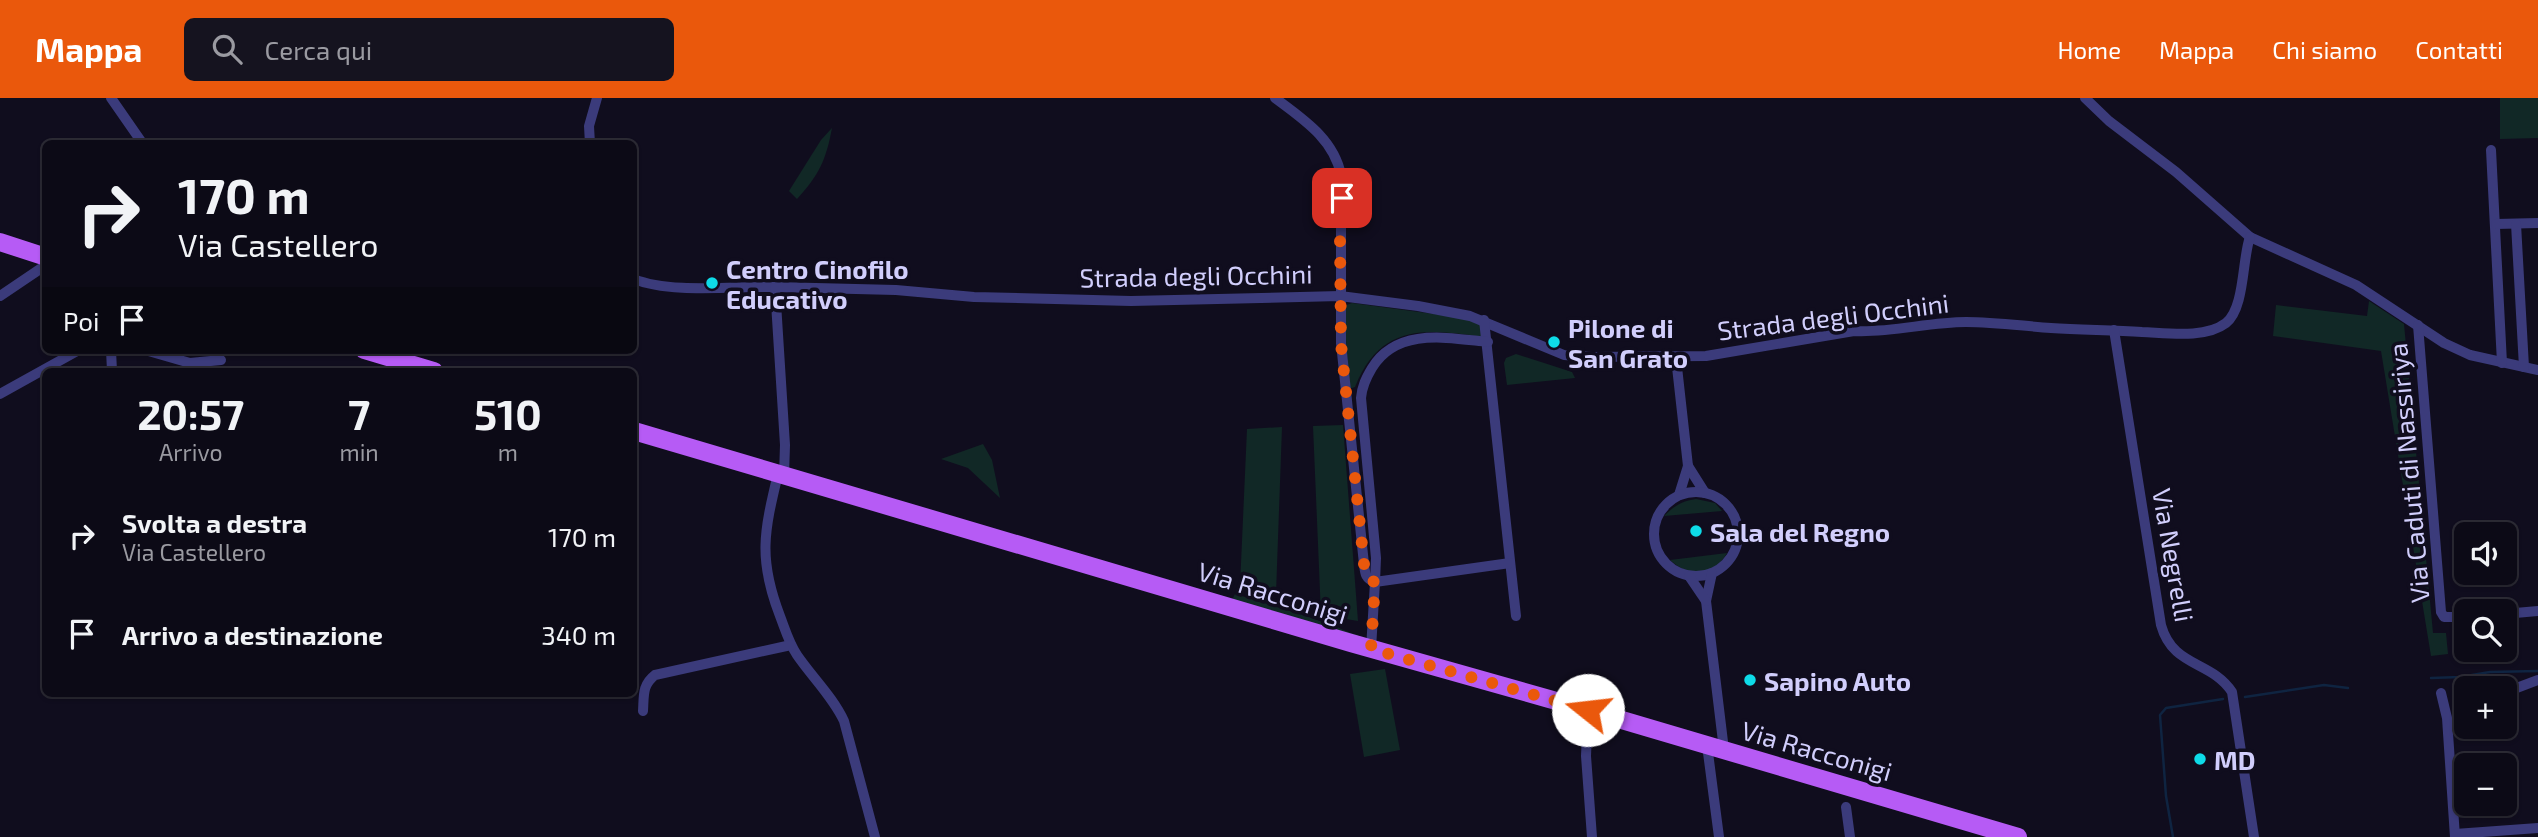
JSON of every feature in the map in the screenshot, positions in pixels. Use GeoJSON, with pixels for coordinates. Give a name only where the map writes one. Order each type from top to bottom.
{"type":"FeatureCollection","features":[{"type":"Feature","properties":{"kind":"main road"},"geometry":{"type":"LineString","coordinates":[[3,244],[42,256]]}},
{"type":"Feature","properties":{"kind":"main road"},"geometry":{"type":"LineString","coordinates":[[377,354],[424,368]]}},
{"type":"Feature","properties":{"kind":"main road","name":"Via Racconigi"},"geometry":{"type":"LineString","coordinates":[[637,432],[1371,649],[1724,750],[1976,830],[2018,837]]}},
{"type":"Feature","properties":{"kind":"street"},"geometry":{"type":"LineString","coordinates":[[111,98],[140,140]]}},
{"type":"Feature","properties":{"kind":"street"},"geometry":{"type":"LineString","coordinates":[[590,140],[589,126],[597,98]]}},
{"type":"Feature","properties":{"kind":"street"},"geometry":{"type":"LineString","coordinates":[[1275,98],[1316,130],[1331,147],[1339,162],[1342,198],[1341,344],[1366,575],[1369,580],[1375,582],[1510,563]]}},
{"type":"Feature","properties":{"kind":"street"},"geometry":{"type":"LineString","coordinates":[[2085,98],[2109,121],[2176,172],[2250,237],[2356,285],[2444,343],[2470,355],[2538,370]]}},
{"type":"Feature","properties":{"kind":"street"},"geometry":{"type":"LineString","coordinates":[[2491,150],[2502,363]]}},
{"type":"Feature","properties":{"kind":"street"},"geometry":{"type":"LineString","coordinates":[[2496,224],[2538,223]]}},
{"type":"Feature","properties":{"kind":"street"},"geometry":{"type":"LineString","coordinates":[[2516,224],[2524,368]]}},
{"type":"Feature","properties":{"kind":"street","name":"Strada degli Occhini"},"geometry":{"type":"LineString","coordinates":[[637,280],[656,285],[693,287],[896,290],[974,298],[1131,301],[1340,296],[1418,306],[1484,320],[1531,343],[1564,355],[1676,358],[1706,356],[1854,331],[1872,332],[1964,322],[2202,332],[2224,324],[2231,317],[2238,301],[2245,250],[2250,237]]}},
{"type":"Feature","properties":{"kind":"street"},"geometry":{"type":"LineString","coordinates":[[0,296],[42,268]]}},
{"type":"Feature","properties":{"kind":"street"},"geometry":{"type":"LineString","coordinates":[[775,287],[785,445],[781,475],[766,533],[764,561],[770,590],[791,645],[836,705],[844,721],[875,837]]}},
{"type":"Feature","properties":{"kind":"street"},"geometry":{"type":"LineString","coordinates":[[1484,320],[1516,616]]}},
{"type":"Feature","properties":{"kind":"street","name":"Via Caduti di Nassiriya"},"geometry":{"type":"LineString","coordinates":[[2418,325],[2441,612],[2444,617],[2454,617]]}},
{"type":"Feature","properties":{"kind":"street","name":"Via Negrelli"},"geometry":{"type":"LineString","coordinates":[[2114,330],[2161,625],[2169,646],[2175,653],[2220,678],[2232,692],[2254,837]]}},
{"type":"Feature","properties":{"kind":"street"},"geometry":{"type":"LineString","coordinates":[[1371,649],[1376,558],[1362,387],[1378,358],[1387,349],[1409,340],[1442,337],[1488,342]]}},
{"type":"Feature","properties":{"kind":"street"},"geometry":{"type":"LineString","coordinates":[[47,368],[72,354]]}},
{"type":"Feature","properties":{"kind":"street"},"geometry":{"type":"LineString","coordinates":[[159,354],[190,363],[221,360]]}},
{"type":"Feature","properties":{"kind":"street"},"geometry":{"type":"LineString","coordinates":[[1676,358],[1688,466],[1679,495]]}},
{"type":"Feature","properties":{"kind":"street"},"geometry":{"type":"LineString","coordinates":[[0,394],[42,371]]}},
{"type":"Feature","properties":{"kind":"street"},"geometry":{"type":"LineString","coordinates":[[1688,466],[1706,493]]}},
{"type":"Feature","properties":{"kind":"street"},"geometry":{"type":"LineString","coordinates":[[1687,492],[1706,493],[1726,504],[1737,525],[1735,548],[1730,559],[1712,573],[1689,576],[1676,572],[1665,564],[1657,553],[1654,526],[1667,502],[1687,492]]}},
{"type":"Feature","properties":{"kind":"street"},"geometry":{"type":"LineString","coordinates":[[1712,573],[1706,601],[1724,750]]}},
{"type":"Feature","properties":{"kind":"street"},"geometry":{"type":"LineString","coordinates":[[1689,576],[1706,601]]}},
{"type":"Feature","properties":{"kind":"street"},"geometry":{"type":"LineString","coordinates":[[2517,613],[2538,611]]}},
{"type":"Feature","properties":{"kind":"street"},"geometry":{"type":"LineString","coordinates":[[643,711],[646,681],[655,675],[791,645]]}},
{"type":"Feature","properties":{"kind":"street"},"geometry":{"type":"LineString","coordinates":[[2517,688],[2538,681]]}},
{"type":"Feature","properties":{"kind":"street"},"geometry":{"type":"LineString","coordinates":[[2441,693],[2447,718],[2455,835],[2538,828]]}},
{"type":"Feature","properties":{"kind":"street"},"geometry":{"type":"LineString","coordinates":[[1588,710],[1586,757],[1592,837]]}},
{"type":"Feature","properties":{"kind":"street"},"geometry":{"type":"LineString","coordinates":[[1707,745],[1719,837]]}},
{"type":"Feature","properties":{"kind":"street"},"geometry":{"type":"LineString","coordinates":[[1846,807],[1850,837]]}},
{"type":"Feature","properties":{"kind":"green space"},"geometry":{"type":"Polygon","coordinates":[[[2500,98],[2538,98],[2538,138],[2500,139],[2500,98]]]}},
{"type":"Feature","properties":{"kind":"green space"},"geometry":{"type":"Polygon","coordinates":[[[832,128],[820,166],[797,199],[789,191],[821,140],[832,128]]]}},
{"type":"Feature","properties":{"kind":"green space"},"geometry":{"type":"Polygon","coordinates":[[[2369,301],[2404,324],[2433,633],[2446,633],[2448,654],[2431,656],[2381,351],[2273,336],[2276,305],[2367,316],[2369,301]]]}},
{"type":"Feature","properties":{"kind":"green space"},"geometry":{"type":"Polygon","coordinates":[[[1352,303],[1464,318],[1480,323],[1483,337],[1424,332],[1391,341],[1377,351],[1365,366],[1355,387],[1349,389],[1344,306],[1352,303]]]}},
{"type":"Feature","properties":{"kind":"green space"},"geometry":{"type":"Polygon","coordinates":[[[1516,354],[1572,372],[1575,378],[1507,385],[1504,363],[1506,358],[1516,354]]]}},
{"type":"Feature","properties":{"kind":"green space"},"geometry":{"type":"Polygon","coordinates":[[[1343,425],[1358,621],[1321,615],[1313,426],[1343,425]]]}},
{"type":"Feature","properties":{"kind":"green space"},"geometry":{"type":"Polygon","coordinates":[[[1282,427],[1276,594],[1240,586],[1247,429],[1282,427]]]}},
{"type":"Feature","properties":{"kind":"green space"},"geometry":{"type":"Polygon","coordinates":[[[983,444],[992,460],[1000,498],[968,468],[941,459],[983,444]]]}},
{"type":"Feature","properties":{"kind":"green space"},"geometry":{"type":"Polygon","coordinates":[[[1696,499],[1715,503],[1722,511],[1664,516],[1678,505],[1696,499]]]}},
{"type":"Feature","properties":{"kind":"green space"},"geometry":{"type":"Polygon","coordinates":[[[1727,553],[1715,567],[1701,572],[1685,570],[1670,560],[1727,553]]]}},
{"type":"Feature","properties":{"kind":"green space"},"geometry":{"type":"Polygon","coordinates":[[[1235,594],[1331,624],[1358,635],[1359,640],[1232,600],[1235,594]]]}},
{"type":"Feature","properties":{"kind":"green space"},"geometry":{"type":"Polygon","coordinates":[[[1385,669],[1400,750],[1364,757],[1350,674],[1385,669]]]}},
{"type":"Feature","properties":{"kind":"waterway"},"geometry":{"type":"LineString","coordinates":[[2431,678],[2490,672],[2538,671]]}},
{"type":"Feature","properties":{"kind":"waterway"},"geometry":{"type":"LineString","coordinates":[[2245,697],[2324,685],[2348,688]]}},
{"type":"Feature","properties":{"kind":"waterway"},"geometry":{"type":"LineString","coordinates":[[2173,837],[2166,796],[2160,715],[2166,708],[2223,699]]}},
{"type":"Feature","properties":{"kind":"place","name":"Centro Cinofilo Educativo"},"geometry":{"type":"Point","coordinates":[712,283]}},
{"type":"Feature","properties":{"kind":"place","name":"Pilone di San Grato"},"geometry":{"type":"Point","coordinates":[1554,342]}},
{"type":"Feature","properties":{"kind":"place","name":"Sala del Regno"},"geometry":{"type":"Point","coordinates":[1696,531]}},
{"type":"Feature","properties":{"kind":"place","name":"Sapino Auto"},"geometry":{"type":"Point","coordinates":[1750,680]}},
{"type":"Feature","properties":{"kind":"place","name":"MD"},"geometry":{"type":"Point","coordinates":[2200,759]}},
{"type":"Feature","properties":{"kind":"route"},"geometry":{"type":"LineString","coordinates":[[1342,198],[1341,344],[1364,564],[1369,580],[1375,582],[1371,649],[1588,710]]}}]}
